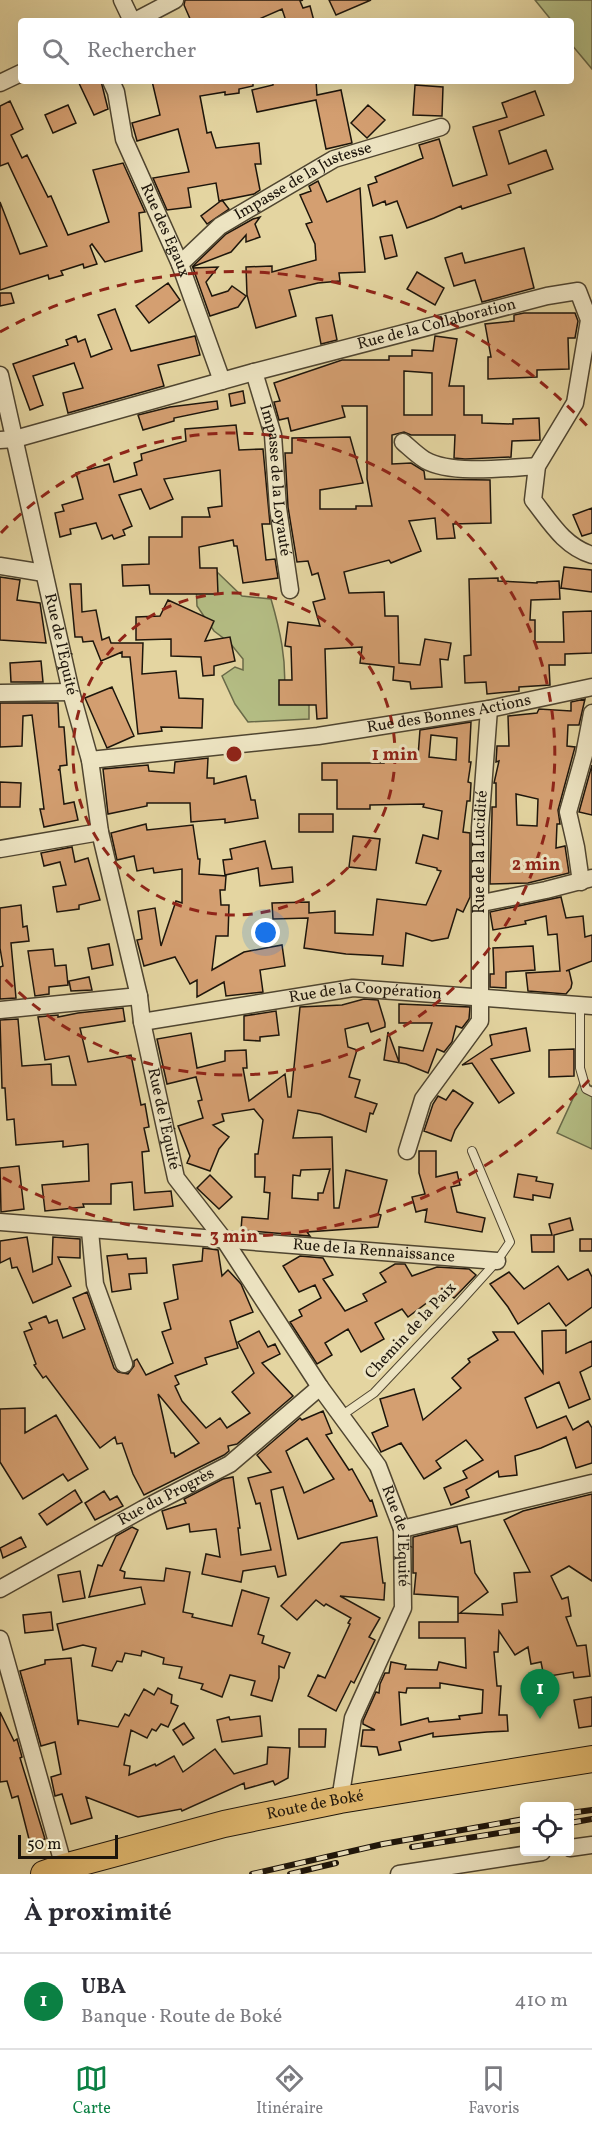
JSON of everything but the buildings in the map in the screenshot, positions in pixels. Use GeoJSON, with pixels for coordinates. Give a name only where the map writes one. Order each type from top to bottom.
{"type":"FeatureCollection","features":[{"type":"Feature","properties":{"kind":"main road","name":"Route de Boké"},"geometry":{"type":"LineString","coordinates":[[54,1870],[224,1824],[340,1800],[592,1759]]}},
{"type":"Feature","properties":{"kind":"street"},"geometry":{"type":"LineString","coordinates":[[122,0],[132,18]]}},
{"type":"Feature","properties":{"kind":"street"},"geometry":{"type":"LineString","coordinates":[[140,18],[175,0]]}},
{"type":"Feature","properties":{"kind":"street"},"geometry":{"type":"LineString","coordinates":[[0,83],[18,74]]}},
{"type":"Feature","properties":{"kind":"street","name":"Rue des Egaux"},"geometry":{"type":"LineString","coordinates":[[112,84],[116,92],[124,138],[180,264],[222,381]]}},
{"type":"Feature","properties":{"kind":"street","name":"Impasse de la Justesse"},"geometry":{"type":"LineString","coordinates":[[180,264],[220,226],[334,159],[441,127]]}},
{"type":"Feature","properties":{"kind":"street","name":"Rue de la Collaboration"},"geometry":{"type":"LineString","coordinates":[[8,440],[254,372],[547,296],[578,291],[590,320],[575,403],[537,466],[533,500],[558,532],[577,550],[592,555]]}},
{"type":"Feature","properties":{"kind":"street","name":"Impasse de la Loyauté"},"geometry":{"type":"LineString","coordinates":[[254,372],[273,435],[278,508],[291,590]]}},
{"type":"Feature","properties":{"kind":"street","name":"Rue de l'Équité"},"geometry":{"type":"LineString","coordinates":[[0,375],[8,440],[44,573],[71,692],[90,760],[100,832],[139,996],[142,1022],[176,1178],[225,1241],[320,1388],[378,1466],[402,1529],[403,1608],[353,1718],[340,1800]]}},
{"type":"Feature","properties":{"kind":"street"},"geometry":{"type":"LineString","coordinates":[[403,442],[425,460],[442,466],[492,469],[537,466]]}},
{"type":"Feature","properties":{"kind":"street"},"geometry":{"type":"LineString","coordinates":[[0,566],[44,573]]}},
{"type":"Feature","properties":{"kind":"street","name":"Rue des Bonnes Actions"},"geometry":{"type":"LineString","coordinates":[[90,760],[318,736],[489,709],[592,687]]}},
{"type":"Feature","properties":{"kind":"street"},"geometry":{"type":"LineString","coordinates":[[0,693],[71,692]]}},
{"type":"Feature","properties":{"kind":"street","name":"Rue de la Lucidité"},"geometry":{"type":"LineString","coordinates":[[407,1151],[423,1099],[480,1021],[482,903],[480,828],[489,709]]}},
{"type":"Feature","properties":{"kind":"street"},"geometry":{"type":"LineString","coordinates":[[482,903],[587,880],[568,812],[584,754],[592,713]]}},
{"type":"Feature","properties":{"kind":"street"},"geometry":{"type":"LineString","coordinates":[[0,849],[100,832]]}},
{"type":"Feature","properties":{"kind":"street","name":"Rue de la Coopération"},"geometry":{"type":"LineString","coordinates":[[142,1022],[353,988],[586,1006]]}},
{"type":"Feature","properties":{"kind":"street"},"geometry":{"type":"LineString","coordinates":[[0,1010],[139,996]]}},
{"type":"Feature","properties":{"kind":"street","name":"Rue de la Rennaissance"},"geometry":{"type":"LineString","coordinates":[[0,1222],[90,1231],[497,1261]]}},
{"type":"Feature","properties":{"kind":"street"},"geometry":{"type":"LineString","coordinates":[[90,1231],[94,1284],[124,1364]]}},
{"type":"Feature","properties":{"kind":"street","name":"Rue du Progrès"},"geometry":{"type":"LineString","coordinates":[[0,1589],[143,1509],[230,1464],[320,1388]]}},
{"type":"Feature","properties":{"kind":"street"},"geometry":{"type":"LineString","coordinates":[[402,1529],[592,1483]]}},
{"type":"Feature","properties":{"kind":"street"},"geometry":{"type":"LineString","coordinates":[[0,1639],[54,1870]]}},
{"type":"Feature","properties":{"kind":"street"},"geometry":{"type":"LineString","coordinates":[[574,1847],[592,1845]]}},
{"type":"Feature","properties":{"kind":"street"},"geometry":{"type":"LineString","coordinates":[[399,1874],[520,1855]]}},
{"type":"Feature","properties":{"kind":"lane"},"geometry":{"type":"LineString","coordinates":[[586,1006],[580,1068],[586,1089],[592,1092]]}},
{"type":"Feature","properties":{"kind":"lane"},"geometry":{"type":"LineString","coordinates":[[472,1151],[510,1242],[497,1261]]}},
{"type":"Feature","properties":{"kind":"lane","name":"Chemin de la Paix"},"geometry":{"type":"LineString","coordinates":[[341,1416],[374,1393],[497,1261]]}},
{"type":"Feature","properties":{"kind":"green space"},"geometry":{"type":"Polygon","coordinates":[[[535,0],[592,0],[592,69],[574,48],[574,18],[550,18],[535,0]]]}},
{"type":"Feature","properties":{"kind":"green space"},"geometry":{"type":"Polygon","coordinates":[[[216,571],[242,596],[271,599],[282,646],[284,693],[309,705],[309,719],[248,722],[235,704],[222,676],[235,667],[243,670],[243,659],[230,643],[214,631],[197,606],[196,585],[216,571]]]}},
{"type":"Feature","properties":{"kind":"green space"},"geometry":{"type":"Polygon","coordinates":[[[581,1081],[592,1086],[592,1149],[557,1133],[581,1081]]]}},
{"type":"Feature","properties":{"kind":"railway"},"geometry":{"type":"LineString","coordinates":[[574,1812],[592,1810]]}},
{"type":"Feature","properties":{"kind":"railway"},"geometry":{"type":"LineString","coordinates":[[574,1822],[592,1819]]}},
{"type":"Feature","properties":{"kind":"railway"},"geometry":{"type":"LineString","coordinates":[[252,1874],[383,1844],[520,1820]]}},
{"type":"Feature","properties":{"kind":"railway"},"geometry":{"type":"LineString","coordinates":[[412,1847],[520,1830]]}},
{"type":"Feature","properties":{"kind":"railway"},"geometry":{"type":"LineString","coordinates":[[290,1874],[336,1863]]}},
{"type":"Feature","properties":{"kind":"place","name":"UBA"},"geometry":{"type":"Point","coordinates":[540,1719]}}]}
